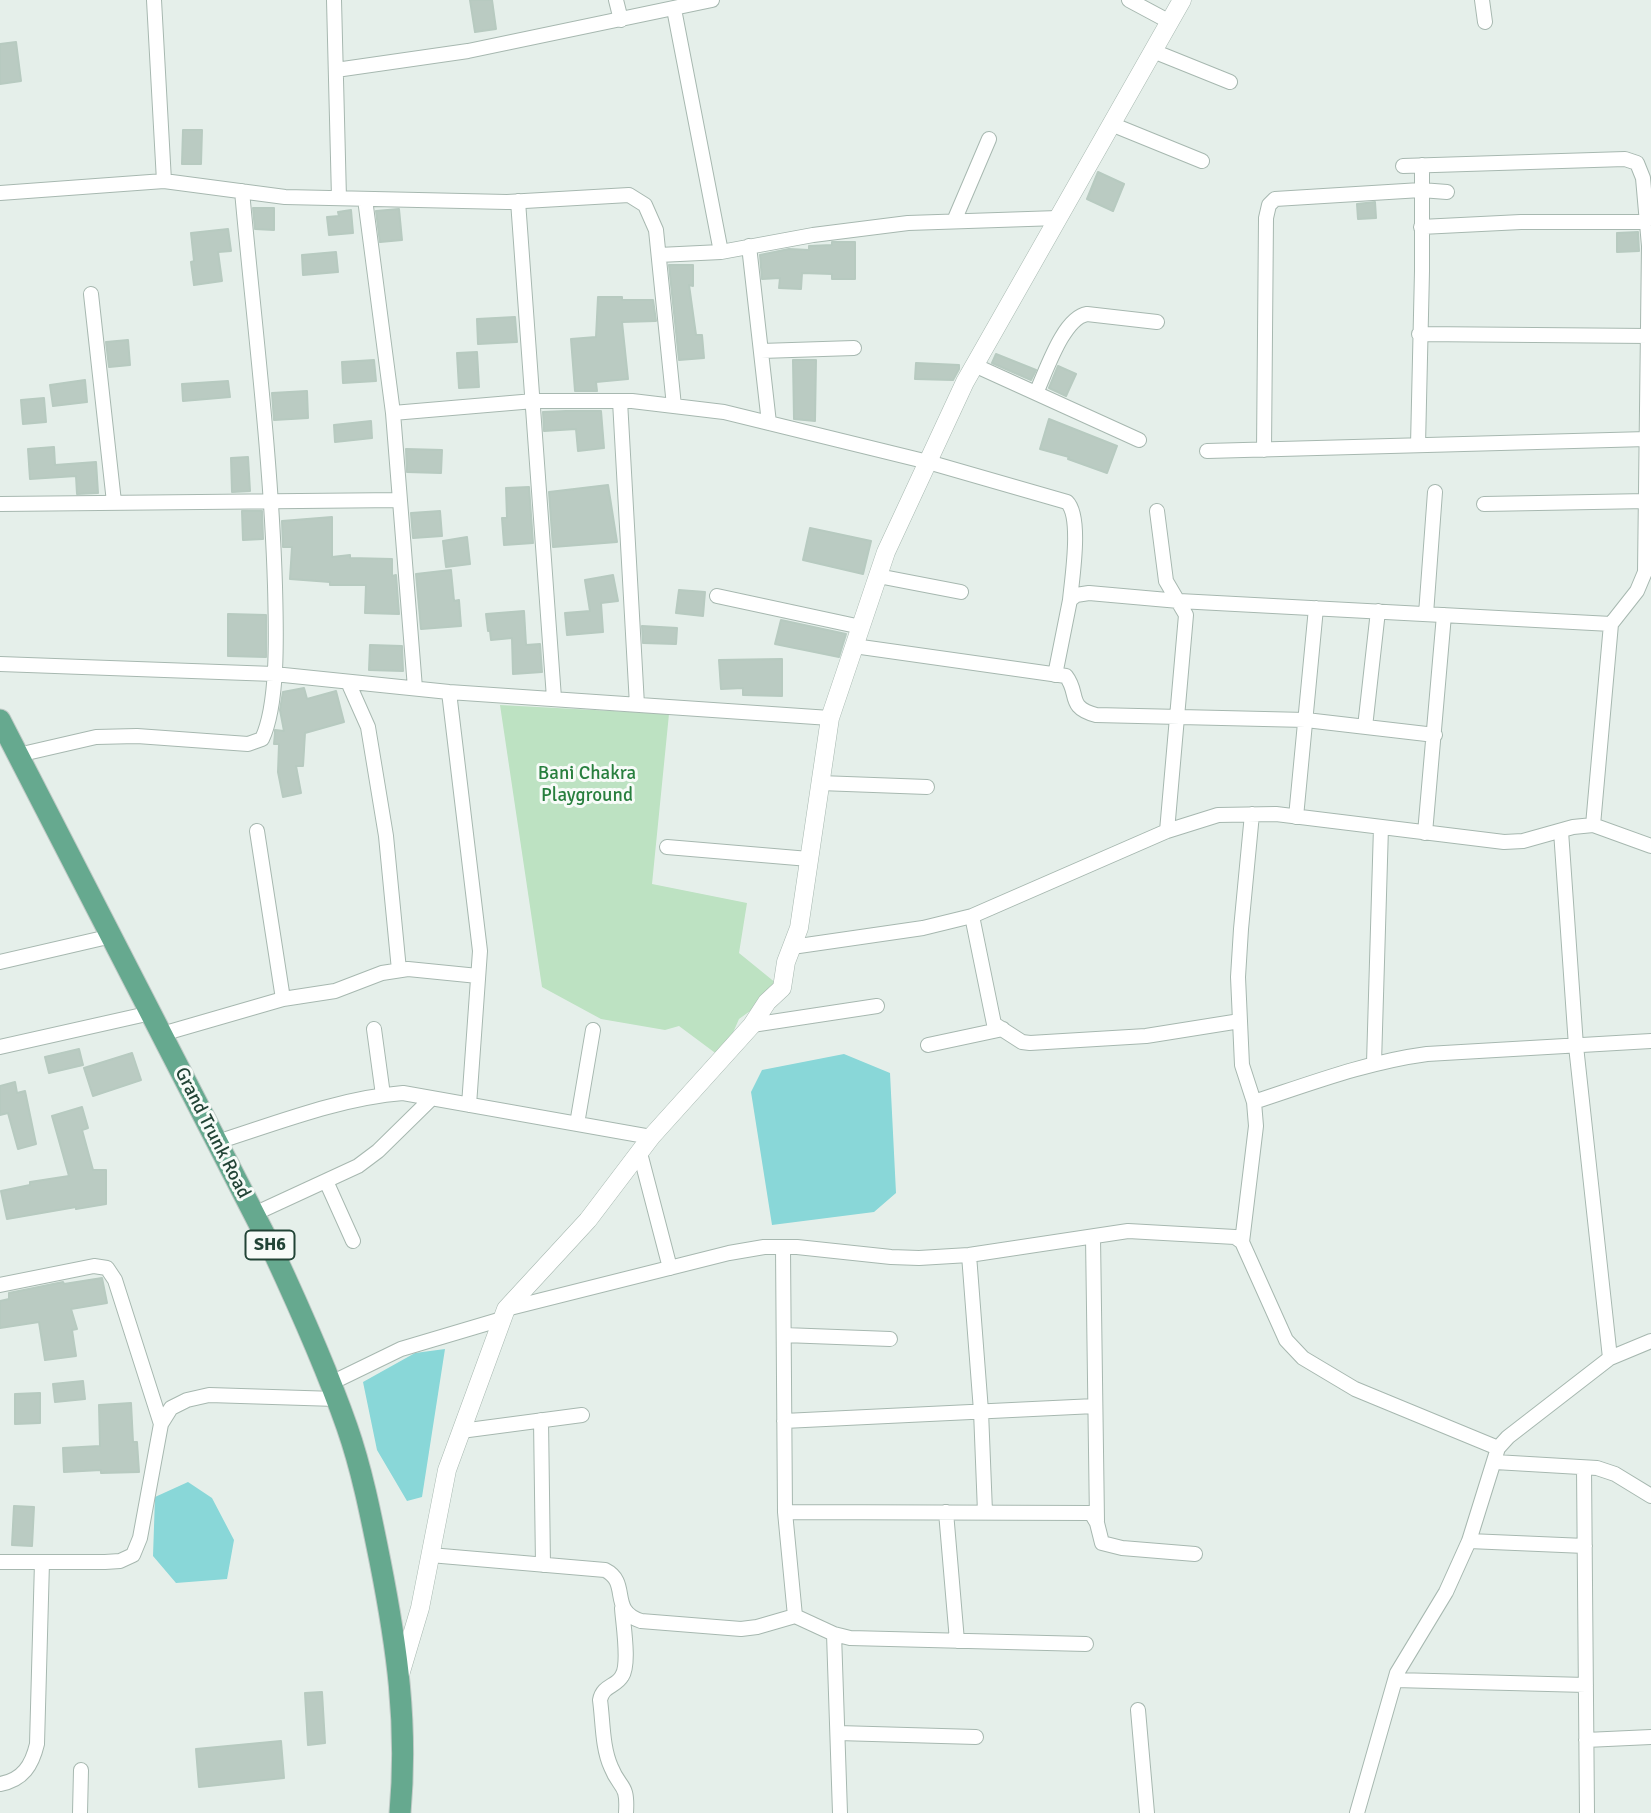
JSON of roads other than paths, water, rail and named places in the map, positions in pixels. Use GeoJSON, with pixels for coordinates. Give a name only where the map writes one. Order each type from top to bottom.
{"type":"FeatureCollection","features":[{"type":"Feature","properties":{"kind":"main road","name":"Grand Trunk Road"},"geometry":{"type":"LineString","coordinates":[[0,720],[254,1214],[302,1312],[333,1391],[363,1484],[391,1615],[400,1675],[403,1768],[401,1813]]}},
{"type":"Feature","properties":{"kind":"street"},"geometry":{"type":"LineString","coordinates":[[154,0],[164,181]]}},
{"type":"Feature","properties":{"kind":"street"},"geometry":{"type":"LineString","coordinates":[[334,0],[340,198]]}},
{"type":"Feature","properties":{"kind":"street"},"geometry":{"type":"LineString","coordinates":[[616,0],[621,20]]}},
{"type":"Feature","properties":{"kind":"street"},"geometry":{"type":"LineString","coordinates":[[336,70],[468,51],[712,0]]}},
{"type":"Feature","properties":{"kind":"street"},"geometry":{"type":"LineString","coordinates":[[1129,0],[1170,22]]}},
{"type":"Feature","properties":{"kind":"street"},"geometry":{"type":"LineString","coordinates":[[400,1675],[420,1608],[447,1470],[504,1314],[588,1220],[651,1138],[782,988],[786,962],[799,928],[830,718],[886,552],[974,365],[1182,0]]}},
{"type":"Feature","properties":{"kind":"street"},"geometry":{"type":"LineString","coordinates":[[1482,0],[1485,22]]}},
{"type":"Feature","properties":{"kind":"street"},"geometry":{"type":"LineString","coordinates":[[674,9],[721,251]]}},
{"type":"Feature","properties":{"kind":"street"},"geometry":{"type":"LineString","coordinates":[[1153,51],[1230,82]]}},
{"type":"Feature","properties":{"kind":"street"},"geometry":{"type":"LineString","coordinates":[[1111,124],[1202,161]]}},
{"type":"Feature","properties":{"kind":"street"},"geometry":{"type":"LineString","coordinates":[[954,221],[989,139]]}},
{"type":"Feature","properties":{"kind":"street"},"geometry":{"type":"LineString","coordinates":[[1403,166],[1625,159],[1637,163],[1643,178],[1650,219],[1646,582],[1611,624],[1593,825]]}},
{"type":"Feature","properties":{"kind":"street"},"geometry":{"type":"LineString","coordinates":[[1418,446],[1419,334],[1423,271],[1420,190],[1422,165]]}},
{"type":"Feature","properties":{"kind":"street"},"geometry":{"type":"LineString","coordinates":[[0,193],[164,181],[285,197],[518,201],[629,195],[645,205],[656,230],[674,406]]}},
{"type":"Feature","properties":{"kind":"street"},"geometry":{"type":"LineString","coordinates":[[1264,450],[1266,218],[1269,205],[1275,199],[1420,190],[1447,192]]}},
{"type":"Feature","properties":{"kind":"street"},"geometry":{"type":"LineString","coordinates":[[18,755],[96,737],[137,736],[248,744],[262,739],[267,729],[274,674],[276,623],[272,501],[242,191]]}},
{"type":"Feature","properties":{"kind":"street"},"geometry":{"type":"LineString","coordinates":[[365,199],[393,412],[415,688]]}},
{"type":"Feature","properties":{"kind":"street"},"geometry":{"type":"LineString","coordinates":[[518,201],[554,698]]}},
{"type":"Feature","properties":{"kind":"street"},"geometry":{"type":"LineString","coordinates":[[659,255],[721,251],[813,235],[908,223],[1058,218]]}},
{"type":"Feature","properties":{"kind":"street"},"geometry":{"type":"LineString","coordinates":[[1421,227],[1521,222],[1640,222],[1650,219]]}},
{"type":"Feature","properties":{"kind":"street"},"geometry":{"type":"LineString","coordinates":[[749,246],[769,423]]}},
{"type":"Feature","properties":{"kind":"street"},"geometry":{"type":"LineString","coordinates":[[91,294],[114,502]]}},
{"type":"Feature","properties":{"kind":"street"},"geometry":{"type":"LineString","coordinates":[[1035,393],[1069,324],[1080,315],[1157,322]]}},
{"type":"Feature","properties":{"kind":"street"},"geometry":{"type":"LineString","coordinates":[[1419,334],[1649,336]]}},
{"type":"Feature","properties":{"kind":"street"},"geometry":{"type":"LineString","coordinates":[[761,351],[854,348]]}},
{"type":"Feature","properties":{"kind":"street"},"geometry":{"type":"LineString","coordinates":[[974,365],[1139,440]]}},
{"type":"Feature","properties":{"kind":"street"},"geometry":{"type":"LineString","coordinates":[[393,412],[534,401],[620,401],[724,412],[928,462],[1067,502],[1072,508],[1075,525],[1070,600],[1055,674]]}},
{"type":"Feature","properties":{"kind":"street"},"geometry":{"type":"LineString","coordinates":[[620,401],[637,705]]}},
{"type":"Feature","properties":{"kind":"street"},"geometry":{"type":"LineString","coordinates":[[1207,451],[1647,439]]}},
{"type":"Feature","properties":{"kind":"street"},"geometry":{"type":"LineString","coordinates":[[1426,614],[1435,492]]}},
{"type":"Feature","properties":{"kind":"street"},"geometry":{"type":"LineString","coordinates":[[0,504],[400,500]]}},
{"type":"Feature","properties":{"kind":"street"},"geometry":{"type":"LineString","coordinates":[[1484,504],[1647,501]]}},
{"type":"Feature","properties":{"kind":"street"},"geometry":{"type":"LineString","coordinates":[[1157,511],[1166,581],[1185,615],[1186,631],[1167,831]]}},
{"type":"Feature","properties":{"kind":"street"},"geometry":{"type":"LineString","coordinates":[[878,576],[961,592]]}},
{"type":"Feature","properties":{"kind":"street"},"geometry":{"type":"LineString","coordinates":[[1070,600],[1076,595],[1089,593],[1179,601],[1611,624]]}},
{"type":"Feature","properties":{"kind":"street"},"geometry":{"type":"LineString","coordinates":[[717,596],[861,627]]}},
{"type":"Feature","properties":{"kind":"street"},"geometry":{"type":"LineString","coordinates":[[1296,817],[1316,608]]}},
{"type":"Feature","properties":{"kind":"street"},"geometry":{"type":"LineString","coordinates":[[1365,727],[1378,611]]}},
{"type":"Feature","properties":{"kind":"street"},"geometry":{"type":"LineString","coordinates":[[1425,832],[1444,615]]}},
{"type":"Feature","properties":{"kind":"street"},"geometry":{"type":"LineString","coordinates":[[854,646],[1066,677],[1072,683],[1075,703],[1082,711],[1096,715],[1306,720],[1435,736]]}},
{"type":"Feature","properties":{"kind":"street"},"geometry":{"type":"LineString","coordinates":[[0,664],[274,674],[449,692],[830,718]]}},
{"type":"Feature","properties":{"kind":"street"},"geometry":{"type":"LineString","coordinates":[[348,682],[368,727],[386,836],[400,970]]}},
{"type":"Feature","properties":{"kind":"street"},"geometry":{"type":"LineString","coordinates":[[449,692],[480,951],[469,1105]]}},
{"type":"Feature","properties":{"kind":"street"},"geometry":{"type":"LineString","coordinates":[[820,783],[928,787]]}},
{"type":"Feature","properties":{"kind":"street"},"geometry":{"type":"LineString","coordinates":[[1242,1242],[1254,1152],[1255,1102],[1242,1065],[1239,954],[1252,814]]}},
{"type":"Feature","properties":{"kind":"street"},"geometry":{"type":"LineString","coordinates":[[792,947],[923,928],[972,916],[1167,831],[1218,815],[1296,817],[1504,842],[1523,841],[1593,825],[1651,846]]}},
{"type":"Feature","properties":{"kind":"street"},"geometry":{"type":"LineString","coordinates":[[1374,1063],[1381,827]]}},
{"type":"Feature","properties":{"kind":"street"},"geometry":{"type":"LineString","coordinates":[[257,831],[283,999]]}},
{"type":"Feature","properties":{"kind":"street"},"geometry":{"type":"LineString","coordinates":[[1561,831],[1576,1046],[1610,1358]]}},
{"type":"Feature","properties":{"kind":"street"},"geometry":{"type":"LineString","coordinates":[[667,847],[809,859]]}},
{"type":"Feature","properties":{"kind":"street"},"geometry":{"type":"LineString","coordinates":[[972,916],[994,1024],[1022,1042],[1146,1037],[1240,1021]]}},
{"type":"Feature","properties":{"kind":"street"},"geometry":{"type":"LineString","coordinates":[[0,962],[112,936]]}},
{"type":"Feature","properties":{"kind":"street"},"geometry":{"type":"LineString","coordinates":[[162,1034],[283,999],[335,991],[382,973],[408,969],[478,976]]}},
{"type":"Feature","properties":{"kind":"street"},"geometry":{"type":"LineString","coordinates":[[752,1025],[877,1006]]}},
{"type":"Feature","properties":{"kind":"street"},"geometry":{"type":"LineString","coordinates":[[0,1047],[151,1013]]}},
{"type":"Feature","properties":{"kind":"street"},"geometry":{"type":"LineString","coordinates":[[374,1029],[383,1095]]}},
{"type":"Feature","properties":{"kind":"street"},"geometry":{"type":"LineString","coordinates":[[928,1045],[1003,1029]]}},
{"type":"Feature","properties":{"kind":"street"},"geometry":{"type":"LineString","coordinates":[[578,1124],[593,1030]]}},
{"type":"Feature","properties":{"kind":"street"},"geometry":{"type":"LineString","coordinates":[[1255,1102],[1374,1063],[1427,1054],[1651,1041]]}},
{"type":"Feature","properties":{"kind":"street"},"geometry":{"type":"LineString","coordinates":[[217,1142],[345,1103],[403,1093],[651,1138]]}},
{"type":"Feature","properties":{"kind":"street"},"geometry":{"type":"LineString","coordinates":[[254,1214],[358,1166],[378,1151],[432,1098]]}},
{"type":"Feature","properties":{"kind":"street"},"geometry":{"type":"LineString","coordinates":[[640,1153],[670,1268]]}},
{"type":"Feature","properties":{"kind":"street"},"geometry":{"type":"LineString","coordinates":[[326,1181],[353,1241]]}},
{"type":"Feature","properties":{"kind":"street"},"geometry":{"type":"LineString","coordinates":[[0,1562],[120,1561],[133,1555],[140,1538],[161,1424],[171,1408],[187,1400],[209,1395],[333,1391],[401,1349],[504,1314],[729,1253],[783,1247],[891,1257],[969,1255],[1129,1231],[1235,1237],[1242,1242],[1286,1340],[1303,1358],[1355,1389],[1496,1455],[1597,1468],[1615,1474],[1651,1496]]}},
{"type":"Feature","properties":{"kind":"street"},"geometry":{"type":"LineString","coordinates":[[1093,1237],[1097,1523],[1102,1543],[1195,1554]]}},
{"type":"Feature","properties":{"kind":"street"},"geometry":{"type":"LineString","coordinates":[[783,1247],[785,1512],[795,1616]]}},
{"type":"Feature","properties":{"kind":"street"},"geometry":{"type":"LineString","coordinates":[[969,1255],[981,1411],[985,1512]]}},
{"type":"Feature","properties":{"kind":"street"},"geometry":{"type":"LineString","coordinates":[[0,1285],[94,1266],[107,1268],[115,1280],[161,1424]]}},
{"type":"Feature","properties":{"kind":"street"},"geometry":{"type":"LineString","coordinates":[[783,1335],[890,1339]]}},
{"type":"Feature","properties":{"kind":"street"},"geometry":{"type":"LineString","coordinates":[[1357,1813],[1395,1680],[1446,1592],[1469,1541],[1496,1455],[1508,1437],[1610,1358],[1651,1341]]}},
{"type":"Feature","properties":{"kind":"street"},"geometry":{"type":"LineString","coordinates":[[784,1421],[1095,1406]]}},
{"type":"Feature","properties":{"kind":"street"},"geometry":{"type":"LineString","coordinates":[[461,1431],[582,1415]]}},
{"type":"Feature","properties":{"kind":"street"},"geometry":{"type":"LineString","coordinates":[[541,1420],[543,1565]]}},
{"type":"Feature","properties":{"kind":"street"},"geometry":{"type":"LineString","coordinates":[[1584,1468],[1587,1813]]}},
{"type":"Feature","properties":{"kind":"street"},"geometry":{"type":"LineString","coordinates":[[785,1512],[1091,1513],[1097,1523]]}},
{"type":"Feature","properties":{"kind":"street"},"geometry":{"type":"LineString","coordinates":[[946,1512],[957,1641]]}},
{"type":"Feature","properties":{"kind":"street"},"geometry":{"type":"LineString","coordinates":[[1469,1541],[1585,1546]]}},
{"type":"Feature","properties":{"kind":"street"},"geometry":{"type":"LineString","coordinates":[[430,1555],[605,1570],[613,1574],[622,1606],[625,1672],[619,1681],[602,1692],[600,1700],[611,1769],[626,1789],[626,1813]]}},
{"type":"Feature","properties":{"kind":"street"},"geometry":{"type":"LineString","coordinates":[[0,1784],[24,1773],[33,1760],[37,1744],[42,1562]]}},
{"type":"Feature","properties":{"kind":"street"},"geometry":{"type":"LineString","coordinates":[[622,1606],[629,1617],[642,1621],[741,1629],[795,1616],[834,1634],[850,1638],[1086,1644]]}},
{"type":"Feature","properties":{"kind":"street"},"geometry":{"type":"LineString","coordinates":[[834,1634],[840,1813]]}},
{"type":"Feature","properties":{"kind":"street"},"geometry":{"type":"LineString","coordinates":[[1395,1680],[1586,1685]]}},
{"type":"Feature","properties":{"kind":"street"},"geometry":{"type":"LineString","coordinates":[[1138,1710],[1147,1813]]}},
{"type":"Feature","properties":{"kind":"street"},"geometry":{"type":"LineString","coordinates":[[838,1733],[976,1737]]}},
{"type":"Feature","properties":{"kind":"street"},"geometry":{"type":"LineString","coordinates":[[1586,1740],[1651,1737]]}},
{"type":"Feature","properties":{"kind":"street"},"geometry":{"type":"LineString","coordinates":[[80,1813],[81,1770]]}},
{"type":"Feature","properties":{"kind":"water"},"geometry":{"type":"Polygon","coordinates":[[[844,1054],[890,1073],[896,1193],[874,1212],[772,1225],[751,1092],[762,1070],[844,1054]]]}},
{"type":"Feature","properties":{"kind":"water"},"geometry":{"type":"Polygon","coordinates":[[[445,1349],[422,1497],[407,1501],[377,1450],[363,1382],[415,1353],[445,1349]]]}},
{"type":"Feature","properties":{"kind":"water"},"geometry":{"type":"Polygon","coordinates":[[[188,1482],[212,1498],[234,1540],[227,1579],[176,1583],[153,1556],[155,1497],[188,1482]]]}},
{"type":"Feature","properties":{"kind":"park label","name":"Bani Chakra Playground"},"geometry":{"type":"Point","coordinates":[587,785]}}]}
